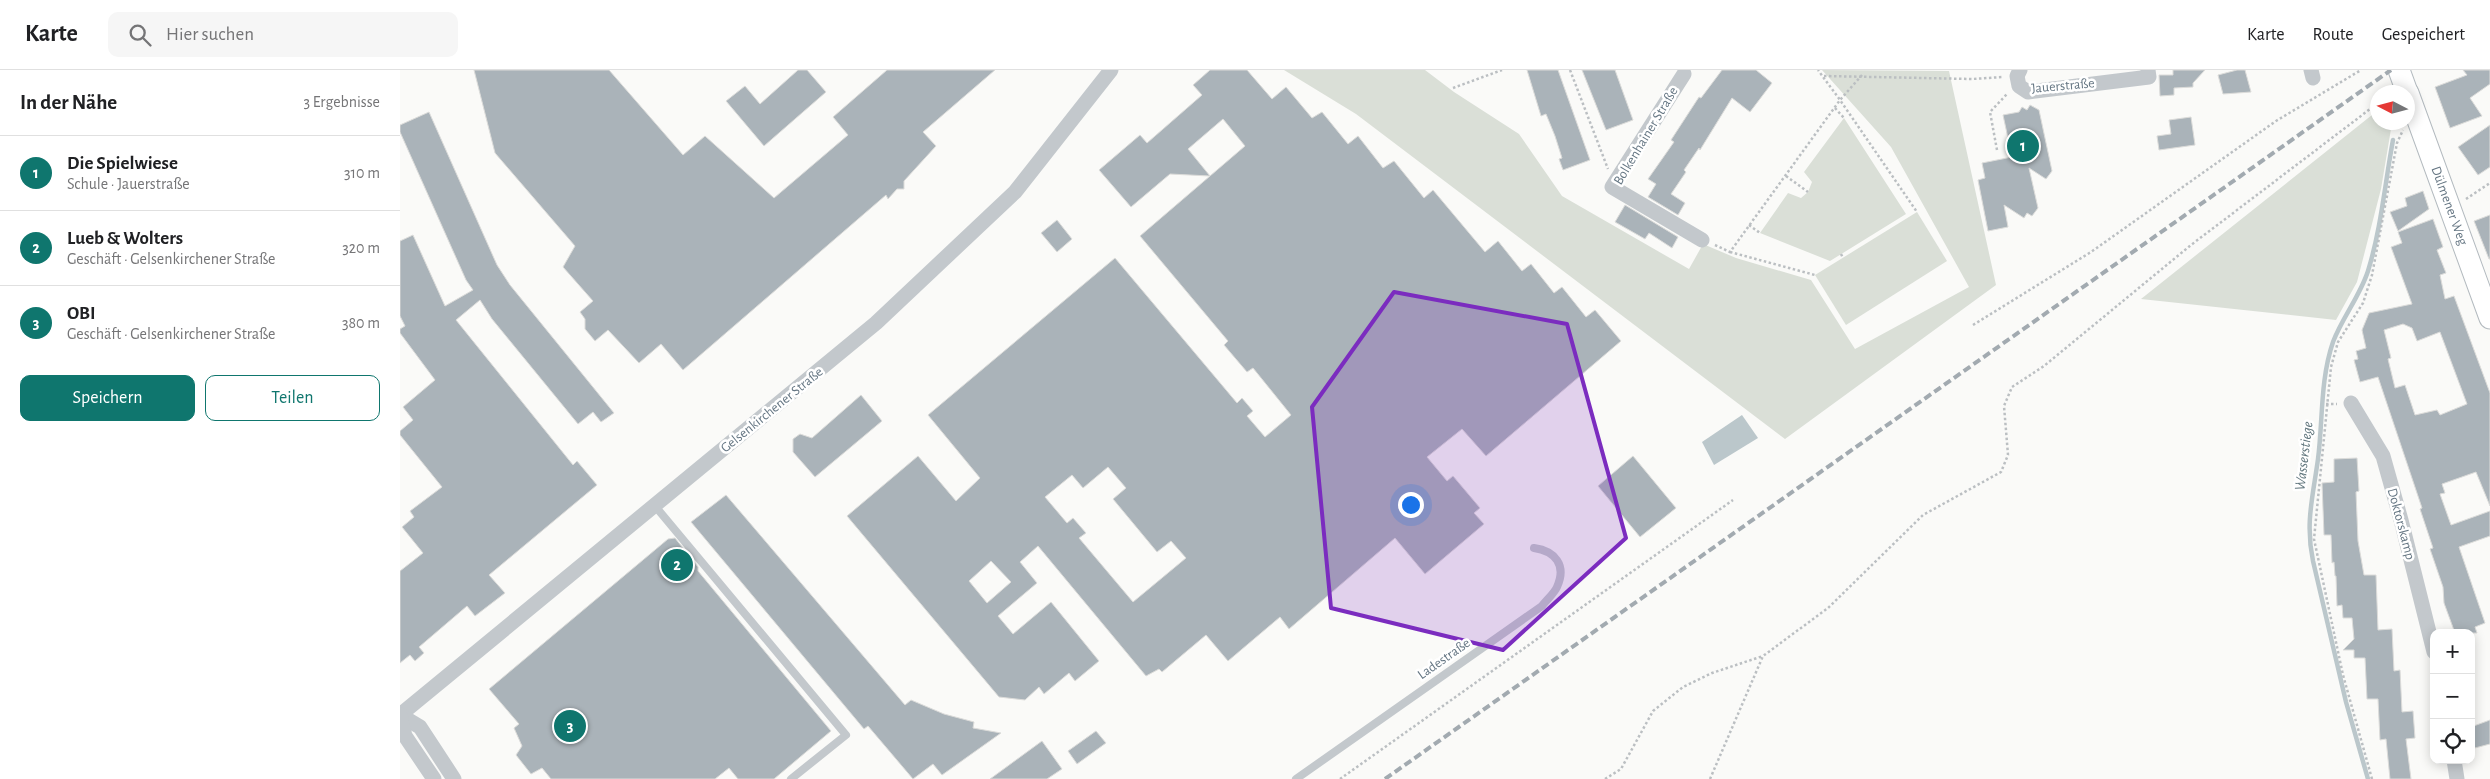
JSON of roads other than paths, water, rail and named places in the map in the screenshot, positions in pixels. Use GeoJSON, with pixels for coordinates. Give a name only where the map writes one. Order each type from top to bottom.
{"type":"FeatureCollection","features":[{"type":"Feature","properties":{"kind":"street","name":"Gelsenkirchener Straße"},"geometry":{"type":"LineString","coordinates":[[400,715],[847,348],[950,254],[1014,192],[1111,70]]}},
{"type":"Feature","properties":{"kind":"street","name":"Jauerstraße"},"geometry":{"type":"LineString","coordinates":[[2019,77],[2028,92],[2149,77],[2148,70]]}},
{"type":"Feature","properties":{"kind":"street","name":"Dülmener Weg"},"geometry":{"type":"LineString","coordinates":[[2399,70],[2405,85]]}},
{"type":"Feature","properties":{"kind":"street","name":"Bolkenhainer Straße"},"geometry":{"type":"LineString","coordinates":[[1683,71],[1612,187],[1702,240]]}},
{"type":"Feature","properties":{"kind":"street","name":"Dülmener Weg"},"geometry":{"type":"LineString","coordinates":[[2415,113],[2490,318]]}},
{"type":"Feature","properties":{"kind":"street","name":"Doktorskamp"},"geometry":{"type":"LineString","coordinates":[[2351,403],[2383,456],[2430,636]]}},
{"type":"Feature","properties":{"kind":"street"},"geometry":{"type":"LineString","coordinates":[[400,715],[405,736],[434,779]]}},
{"type":"Feature","properties":{"kind":"street"},"geometry":{"type":"LineString","coordinates":[[400,715],[420,727],[454,779]]}},
{"type":"Feature","properties":{"kind":"street"},"geometry":{"type":"LineString","coordinates":[[2455,764],[2457,779]]}},
{"type":"Feature","properties":{"kind":"lane"},"geometry":{"type":"LineString","coordinates":[[655,506],[846,735],[791,779]]}},
{"type":"Feature","properties":{"kind":"lane","name":"Ladestraße"},"geometry":{"type":"LineString","coordinates":[[1296,779],[1542,606],[1556,588],[1560,573],[1557,561],[1548,550],[1534,548]]}},
{"type":"Feature","properties":{"kind":"waterway","name":"Wasserstiege"},"geometry":{"type":"LineString","coordinates":[[2368,779],[2346,702],[2313,561],[2310,522],[2320,444],[2324,385],[2329,356],[2337,333],[2368,271],[2380,222],[2393,140]]}},
{"type":"Feature","properties":{"kind":"railway"},"geometry":{"type":"LineString","coordinates":[[1385,779],[2391,70]]}},
{"type":"Feature","properties":{"kind":"place","name":"Die Spielwiese"},"geometry":{"type":"Point","coordinates":[2023,146]}},
{"type":"Feature","properties":{"kind":"place","name":"Lueb & Wolters"},"geometry":{"type":"Point","coordinates":[677,565]}},
{"type":"Feature","properties":{"kind":"place","name":"OBI"},"geometry":{"type":"Point","coordinates":[570,726]}}]}
